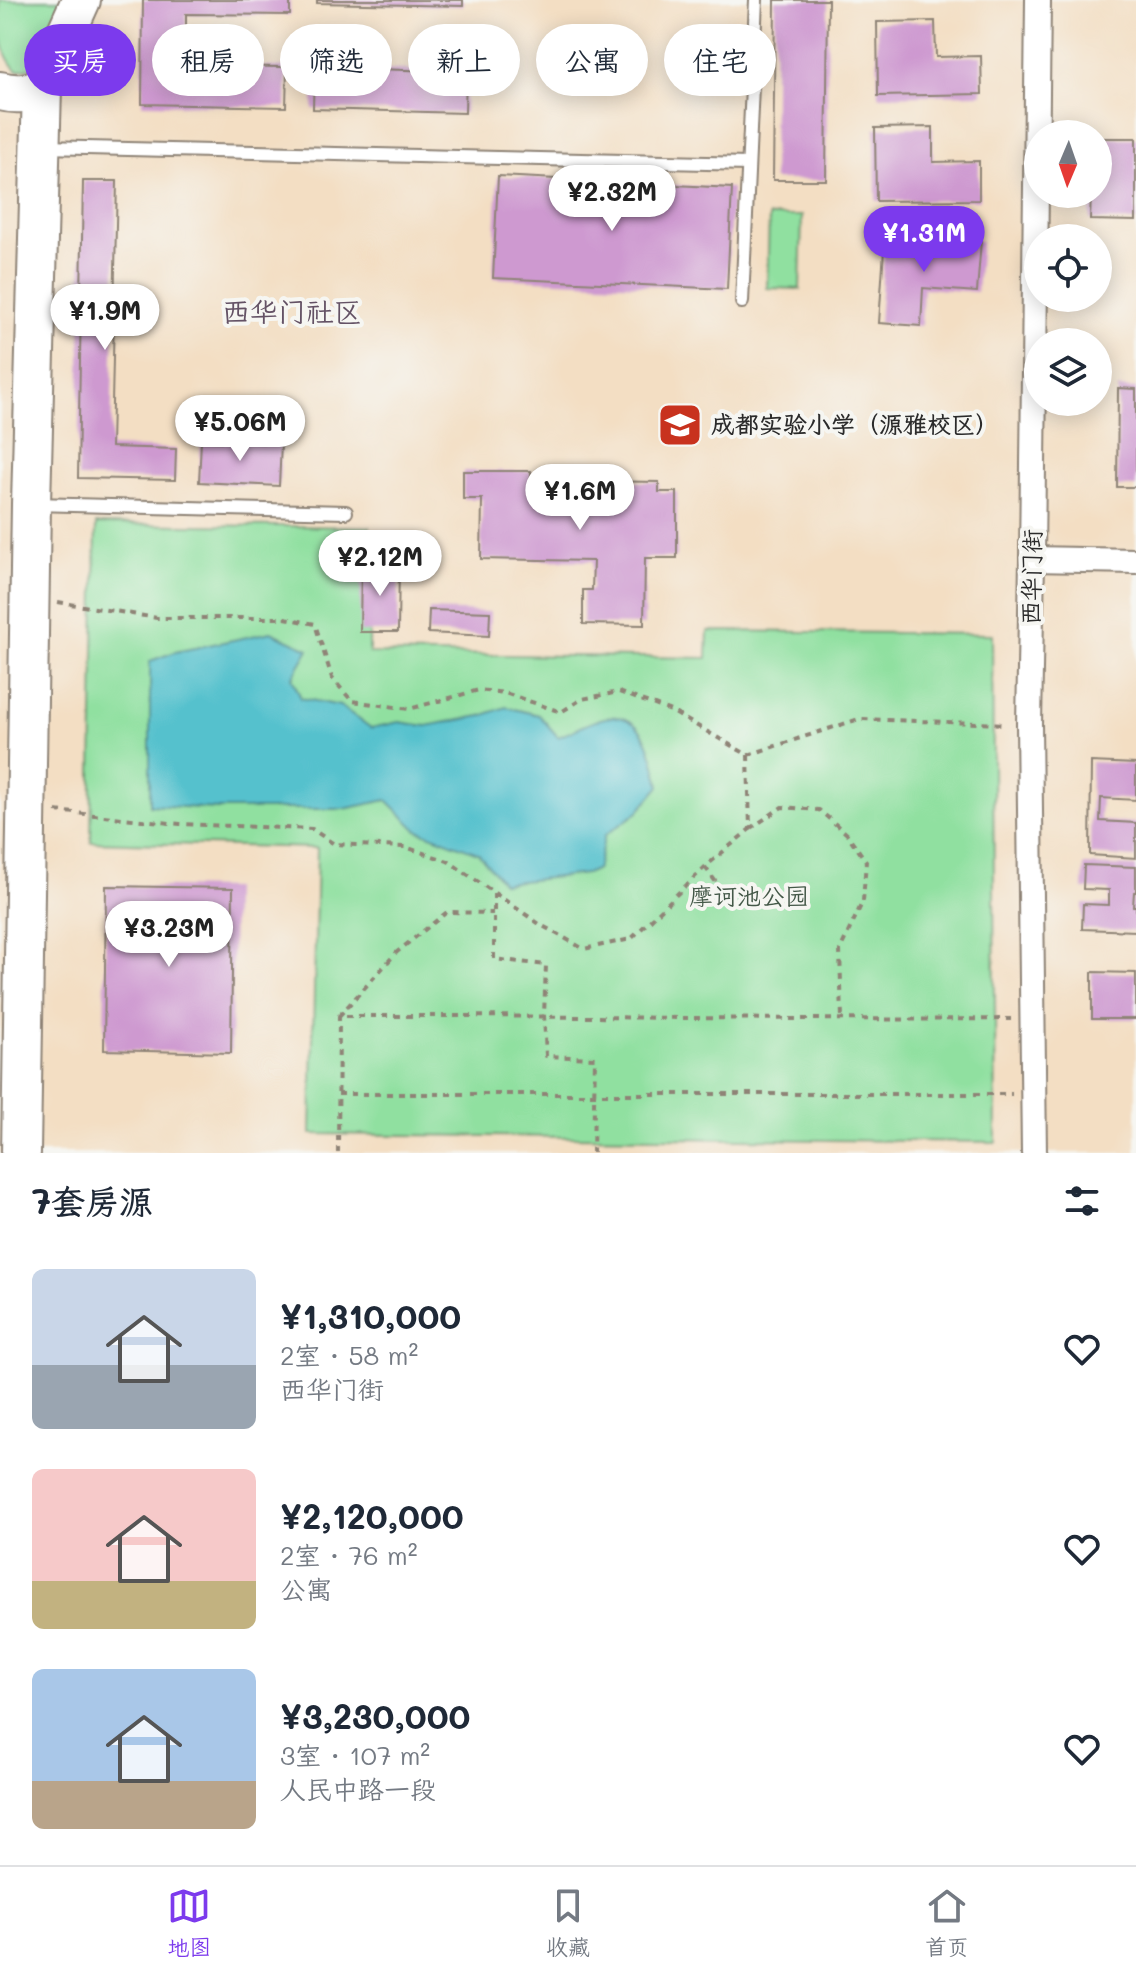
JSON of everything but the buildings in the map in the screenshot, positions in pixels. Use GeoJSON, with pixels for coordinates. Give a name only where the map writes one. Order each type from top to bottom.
{"type":"FeatureCollection","features":[{"type":"Feature","properties":{"kind":"main road"},"geometry":{"type":"LineString","coordinates":[[70,24],[81,0]]}},
{"type":"Feature","properties":{"kind":"main road"},"geometry":{"type":"LineString","coordinates":[[0,91],[24,94]]}},
{"type":"Feature","properties":{"kind":"main road"},"geometry":{"type":"LineString","coordinates":[[21,1153],[29,598],[42,96]]}},
{"type":"Feature","properties":{"kind":"street","name":"西华门街"},"geometry":{"type":"LineString","coordinates":[[1034,1153],[1029,724],[1038,0]]}},
{"type":"Feature","properties":{"kind":"street"},"geometry":{"type":"LineString","coordinates":[[1032,559],[1136,561]]}},
{"type":"Feature","properties":{"kind":"lane"},"geometry":{"type":"LineString","coordinates":[[742,302],[756,0]]}},
{"type":"Feature","properties":{"kind":"lane"},"geometry":{"type":"LineString","coordinates":[[40,147],[748,164]]}},
{"type":"Feature","properties":{"kind":"lane"},"geometry":{"type":"LineString","coordinates":[[31,504],[346,512]]}},
{"type":"Feature","properties":{"kind":"path"},"geometry":{"type":"LineString","coordinates":[[29,598],[157,618],[285,618],[315,624],[332,678],[352,701],[409,709],[479,690],[505,693],[561,712],[582,699],[619,692],[671,711],[748,755],[859,719],[1029,724]]}},
{"type":"Feature","properties":{"kind":"path"},"geometry":{"type":"LineString","coordinates":[[748,755],[750,829]]}},
{"type":"Feature","properties":{"kind":"path"},"geometry":{"type":"LineString","coordinates":[[26,807],[180,824],[312,829],[334,844],[405,847],[448,861],[541,925],[584,949],[631,939],[705,867],[782,807],[819,810],[847,834],[866,861],[863,901],[840,950],[842,1020]]}},
{"type":"Feature","properties":{"kind":"path"},"geometry":{"type":"LineString","coordinates":[[705,867],[721,889]]}},
{"type":"Feature","properties":{"kind":"path"},"geometry":{"type":"LineString","coordinates":[[494,892],[494,959],[546,965],[546,1056],[595,1058],[593,1153]]}},
{"type":"Feature","properties":{"kind":"path"},"geometry":{"type":"LineString","coordinates":[[338,1153],[339,1016],[397,952],[447,912],[493,913]]}},
{"type":"Feature","properties":{"kind":"path"},"geometry":{"type":"LineString","coordinates":[[339,1016],[1033,1019]]}},
{"type":"Feature","properties":{"kind":"path"},"geometry":{"type":"LineString","coordinates":[[338,1094],[1033,1094]]}},
{"type":"Feature","properties":{"kind":"green space"},"geometry":{"type":"Polygon","coordinates":[[[0,0],[66,0],[54,24],[24,24],[24,69],[17,70],[11,64],[1,29],[0,0]]]}},
{"type":"Feature","properties":{"kind":"green space"},"geometry":{"type":"Polygon","coordinates":[[[769,216],[802,216],[800,289],[767,288],[769,216]]]}},
{"type":"Feature","properties":{"kind":"green space","name":"摩诃池公园"},"geometry":{"type":"Polygon","coordinates":[[[96,524],[370,527],[369,653],[707,658],[708,631],[992,634],[996,1142],[311,1134],[317,848],[91,842],[96,524]]]}},
{"type":"Feature","properties":{"kind":"water"},"geometry":{"type":"Polygon","coordinates":[[[271,632],[309,649],[292,678],[301,698],[340,706],[371,728],[399,722],[426,726],[481,716],[506,707],[539,715],[558,737],[595,721],[617,717],[628,720],[643,734],[660,786],[638,812],[605,835],[597,869],[586,874],[503,883],[478,853],[417,830],[387,800],[344,809],[218,809],[150,805],[150,661],[175,652],[271,632]]]}},
{"type":"Feature","properties":{"kind":"place","name":"成都实验小学（源雅校区）"},"geometry":{"type":"Point","coordinates":[680,425]}},
{"type":"Feature","properties":{"kind":"district","name":"西华门社区"},"geometry":{"type":"Point","coordinates":[292,312]}}]}
